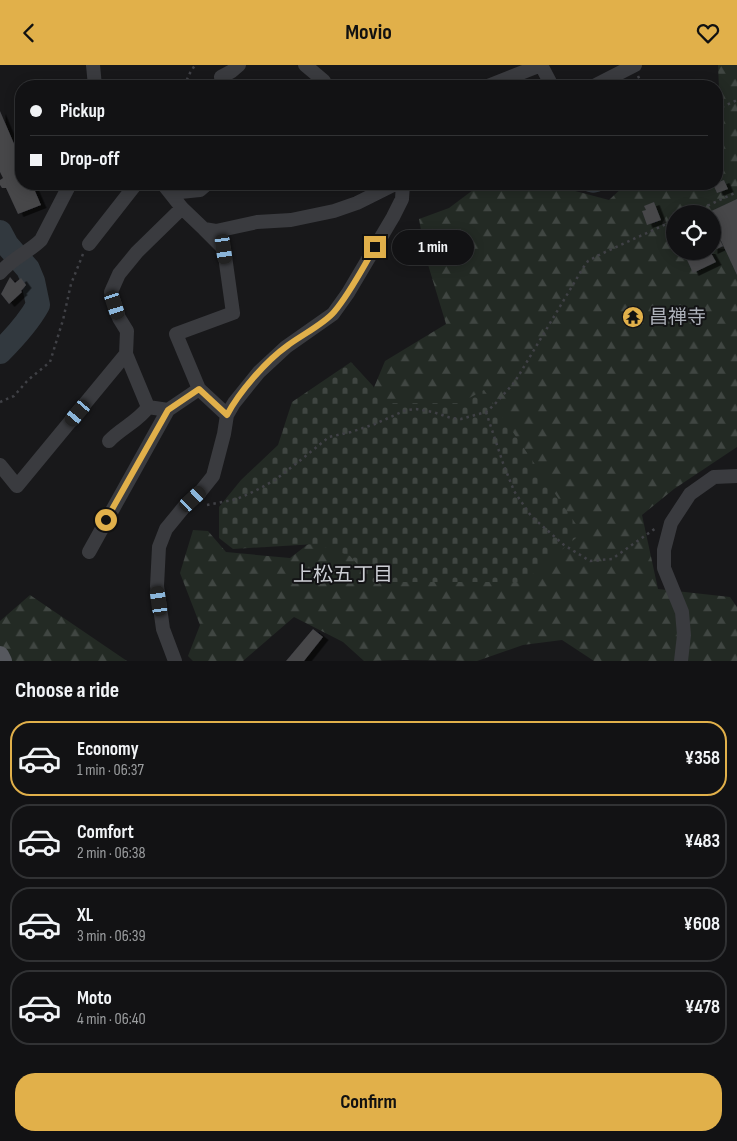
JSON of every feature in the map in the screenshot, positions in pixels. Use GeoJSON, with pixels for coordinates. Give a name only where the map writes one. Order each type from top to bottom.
{"type":"FeatureCollection","features":[{"type":"Feature","properties":{"kind":"main road"},"geometry":{"type":"LineString","coordinates":[[0,655],[3,661]]}},
{"type":"Feature","properties":{"kind":"street"},"geometry":{"type":"LineString","coordinates":[[93,65],[94,80]]}},
{"type":"Feature","properties":{"kind":"street"},"geometry":{"type":"LineString","coordinates":[[221,77],[239,65]]}},
{"type":"Feature","properties":{"kind":"street"},"geometry":{"type":"LineString","coordinates":[[305,65],[323,80]]}},
{"type":"Feature","properties":{"kind":"street"},"geometry":{"type":"LineString","coordinates":[[503,80],[541,65],[549,80]]}},
{"type":"Feature","properties":{"kind":"street"},"geometry":{"type":"LineString","coordinates":[[606,80],[635,65]]}},
{"type":"Feature","properties":{"kind":"street"},"geometry":{"type":"LineString","coordinates":[[3,270],[36,246],[41,240],[67,190]]}},
{"type":"Feature","properties":{"kind":"street"},"geometry":{"type":"LineString","coordinates":[[89,244],[131,190]]}},
{"type":"Feature","properties":{"kind":"street"},"geometry":{"type":"LineString","coordinates":[[168,190],[182,208],[224,249],[233,313],[176,334],[199,389],[227,415]]}},
{"type":"Feature","properties":{"kind":"street"},"geometry":{"type":"LineString","coordinates":[[204,229],[216,231],[257,222],[291,220],[334,211],[358,203],[383,190]]}},
{"type":"Feature","properties":{"kind":"street"},"geometry":{"type":"LineString","coordinates":[[175,661],[163,629],[157,586],[159,547],[166,529],[213,476],[227,415],[234,403],[259,372],[286,347],[333,313],[348,293],[393,217],[402,199],[403,190]]}},
{"type":"Feature","properties":{"kind":"street"},"geometry":{"type":"LineString","coordinates":[[148,407],[126,354],[127,331],[119,317],[111,293],[119,274],[182,208]]}},
{"type":"Feature","properties":{"kind":"street"},"geometry":{"type":"LineString","coordinates":[[0,465],[17,485],[126,354]]}},
{"type":"Feature","properties":{"kind":"street"},"geometry":{"type":"LineString","coordinates":[[89,552],[168,410],[199,389]]}},
{"type":"Feature","properties":{"kind":"street"},"geometry":{"type":"LineString","coordinates":[[148,407],[168,410]]}},
{"type":"Feature","properties":{"kind":"street"},"geometry":{"type":"LineString","coordinates":[[109,441],[116,433],[144,413],[148,407]]}},
{"type":"Feature","properties":{"kind":"street"},"geometry":{"type":"LineString","coordinates":[[681,661],[684,635],[682,612],[664,568],[664,550],[671,523],[690,495],[714,477],[737,476]]}},
{"type":"Feature","properties":{"kind":"path"},"geometry":{"type":"LineString","coordinates":[[187,80],[195,65]]}},
{"type":"Feature","properties":{"kind":"path"},"geometry":{"type":"LineString","coordinates":[[723,107],[737,100]]}},
{"type":"Feature","properties":{"kind":"path"},"geometry":{"type":"LineString","coordinates":[[710,205],[737,193]]}},
{"type":"Feature","properties":{"kind":"path"},"geometry":{"type":"LineString","coordinates":[[184,507],[210,505],[237,499],[274,480],[329,437],[367,427],[406,410],[416,409],[433,412],[451,419],[461,419],[486,412],[513,384],[588,261],[666,225]]}},
{"type":"Feature","properties":{"kind":"path"},"geometry":{"type":"LineString","coordinates":[[0,402],[14,397],[28,380],[50,362],[63,320],[71,284],[81,257],[89,244]]}},
{"type":"Feature","properties":{"kind":"path"},"geometry":{"type":"LineString","coordinates":[[486,412],[502,463],[514,491],[531,516],[564,545],[590,561],[612,559],[659,525],[671,523]]}},
{"type":"Feature","properties":{"kind":"green space","name":"昌禅寺"},"geometry":{"type":"Polygon","coordinates":[[[718,65],[737,65],[737,447],[674,489],[642,515],[658,589],[730,597],[737,607],[737,661],[594,661],[562,640],[523,645],[477,661],[364,661],[343,642],[294,617],[243,661],[193,661],[188,656],[200,625],[180,573],[193,530],[208,531],[226,552],[290,558],[316,538],[337,476],[385,361],[446,324],[426,258],[419,219],[449,208],[473,190],[572,190],[609,200],[620,190],[723,190],[723,80],[719,80],[718,65]]]}},
{"type":"Feature","properties":{"kind":"green space"},"geometry":{"type":"Polygon","coordinates":[[[351,362],[373,386],[382,403],[460,403],[484,390],[582,533],[523,582],[373,582],[350,556],[316,544],[233,549],[219,538],[219,507],[241,480],[278,445],[292,402],[351,362]]]}},
{"type":"Feature","properties":{"kind":"green space"},"geometry":{"type":"Polygon","coordinates":[[[30,595],[127,661],[0,661],[0,621],[30,595]]]}},
{"type":"Feature","properties":{"kind":"water"},"geometry":{"type":"Polygon","coordinates":[[[584,190],[602,190],[594,193],[584,190]]]}},
{"type":"Feature","properties":{"kind":"building"},"geometry":{"type":"Polygon","coordinates":[[[0,111],[15,146],[15,190],[35,190],[41,205],[18,214],[6,188],[2,188],[0,185],[0,180],[3,178],[0,172],[0,111]]]}},
{"type":"Feature","properties":{"kind":"building"},"geometry":{"type":"Polygon","coordinates":[[[723,180],[728,189],[717,193],[716,190],[723,190],[723,180]]]}},
{"type":"Feature","properties":{"kind":"building"},"geometry":{"type":"Polygon","coordinates":[[[737,199],[737,275],[721,241],[721,206],[737,199]]]}},
{"type":"Feature","properties":{"kind":"building"},"geometry":{"type":"Polygon","coordinates":[[[654,202],[661,220],[647,225],[642,211],[646,210],[644,206],[654,202]]]}},
{"type":"Feature","properties":{"kind":"building"},"geometry":{"type":"Polygon","coordinates":[[[687,260],[715,260],[716,262],[693,273],[687,260]]]}},
{"type":"Feature","properties":{"kind":"building"},"geometry":{"type":"Polygon","coordinates":[[[10,277],[15,283],[21,278],[26,285],[22,292],[9,304],[1,294],[10,277]]]}},
{"type":"Feature","properties":{"kind":"building"},"geometry":{"type":"Polygon","coordinates":[[[313,629],[323,637],[304,661],[286,661],[313,629]]]}},
{"type":"Feature","properties":{"kind":"waterway"},"geometry":{"type":"LineString","coordinates":[[0,232],[7,245],[28,269],[33,281],[38,305],[21,330],[0,352]]}},
{"type":"Feature","properties":{"kind":"place","name":"昌禅寺"},"geometry":{"type":"Point","coordinates":[633,317]}},
{"type":"Feature","properties":{"kind":"district","name":"上松五丁目"},"geometry":{"type":"Point","coordinates":[343,575]}},
{"type":"Feature","properties":{"kind":"route"},"geometry":{"type":"LineString","coordinates":[[106,520],[168,410],[199,389],[227,415],[234,403],[259,372],[286,347],[333,313],[348,293],[375,247]]}}]}
